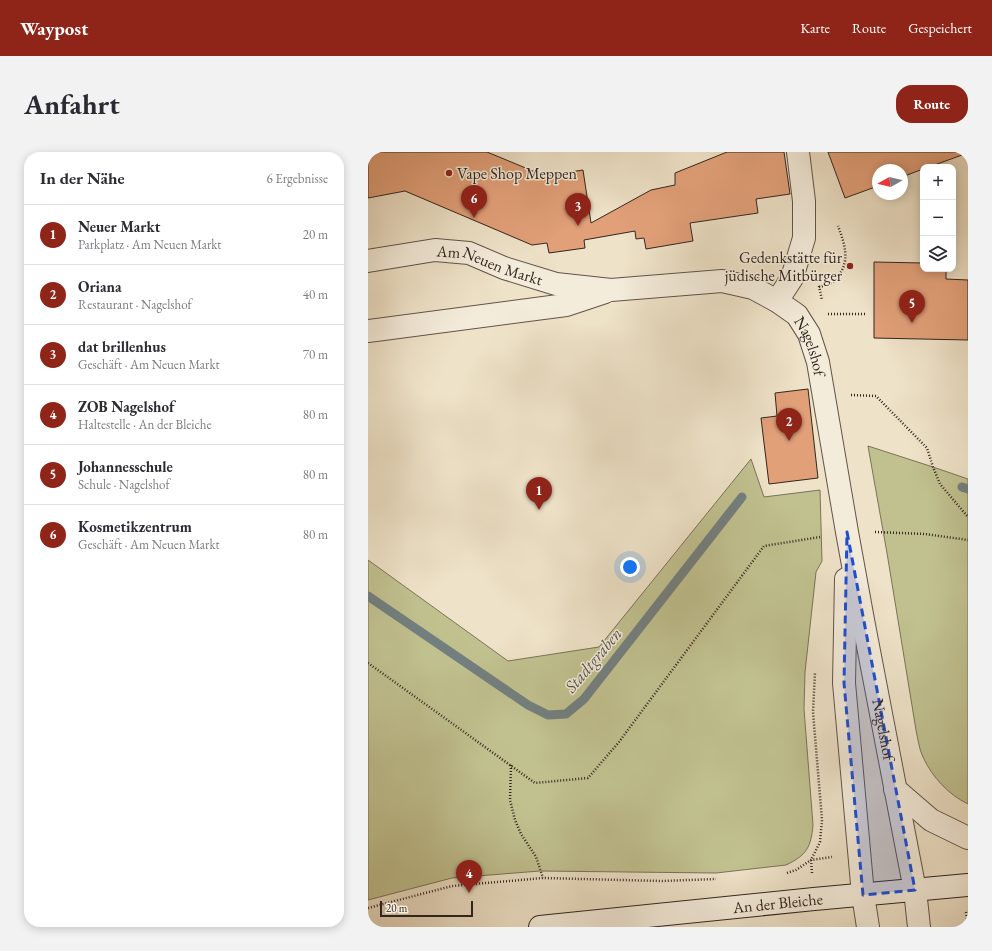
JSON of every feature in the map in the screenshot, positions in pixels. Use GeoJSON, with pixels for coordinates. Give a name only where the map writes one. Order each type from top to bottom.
{"type":"FeatureCollection","features":[{"type":"Feature","properties":{"kind":"street","name":"Nagelshof"},"geometry":{"type":"LineString","coordinates":[[798,152],[804,201],[804,238],[792,278],[777,301],[797,315],[809,334],[818,362],[847,532],[915,890],[920,927]]}},
{"type":"Feature","properties":{"kind":"street","name":"Am Neuen Markt"},"geometry":{"type":"LineString","coordinates":[[368,261],[435,250],[469,253],[504,268],[556,284],[612,290],[722,281],[753,288],[777,301]]}},
{"type":"Feature","properties":{"kind":"street","name":"Am Neuen Markt"},"geometry":{"type":"LineString","coordinates":[[368,331],[566,305],[612,290]]}},
{"type":"Feature","properties":{"kind":"street","name":"Nagelshof"},"geometry":{"type":"LineString","coordinates":[[847,532],[844,683],[868,927]]}},
{"type":"Feature","properties":{"kind":"street"},"geometry":{"type":"LineString","coordinates":[[895,789],[931,820],[968,838]]}},
{"type":"Feature","properties":{"kind":"street","name":"An der Bleiche"},"geometry":{"type":"LineString","coordinates":[[540,927],[968,885]]}},
{"type":"Feature","properties":{"kind":"path"},"geometry":{"type":"LineString","coordinates":[[819,287],[833,282],[842,273],[846,253],[838,226]]}},
{"type":"Feature","properties":{"kind":"path"},"geometry":{"type":"LineString","coordinates":[[828,314],[867,314]]}},
{"type":"Feature","properties":{"kind":"path"},"geometry":{"type":"LineString","coordinates":[[846,395],[876,396],[927,448],[940,484],[968,517]]}},
{"type":"Feature","properties":{"kind":"path"},"geometry":{"type":"LineString","coordinates":[[368,663],[535,783],[588,778],[619,742],[764,546],[847,532],[925,534],[968,540]]}},
{"type":"Feature","properties":{"kind":"path"},"geometry":{"type":"LineString","coordinates":[[511,765],[510,800],[515,820],[521,834],[536,857],[543,878]]}},
{"type":"Feature","properties":{"kind":"path"},"geometry":{"type":"LineString","coordinates":[[780,873],[796,870],[811,860]]}},
{"type":"Feature","properties":{"kind":"path"},"geometry":{"type":"LineString","coordinates":[[368,908],[452,886],[543,878],[662,881],[716,879]]}},
{"type":"Feature","properties":{"kind":"highlighted area"},"geometry":{"type":"Polygon","coordinates":[[[847,532],[915,890],[863,895],[844,683],[847,532]]]}},
{"type":"Feature","properties":{"kind":"green space"},"geometry":{"type":"Polygon","coordinates":[[[868,446],[968,479],[968,804],[954,796],[936,778],[931,772],[920,747],[868,446]]]}},
{"type":"Feature","properties":{"kind":"green space"},"geometry":{"type":"Polygon","coordinates":[[[751,459],[764,497],[820,490],[822,561],[816,572],[805,672],[804,709],[813,825],[811,839],[807,850],[799,858],[786,865],[716,873],[540,871],[452,878],[368,900],[368,560],[508,661],[599,647],[751,459]]]}},
{"type":"Feature","properties":{"kind":"building"},"geometry":{"type":"Polygon","coordinates":[[[368,152],[487,152],[545,176],[583,170],[591,223],[651,190],[675,185],[675,173],[727,152],[784,152],[790,194],[756,199],[758,213],[690,223],[693,241],[646,249],[644,238],[636,239],[635,231],[584,240],[585,248],[549,253],[547,243],[532,245],[405,191],[368,198],[368,152]]]}},
{"type":"Feature","properties":{"kind":"building"},"geometry":{"type":"Polygon","coordinates":[[[828,152],[962,152],[962,155],[937,164],[920,164],[920,170],[908,175],[908,164],[872,164],[872,188],[845,198],[828,152]]]}},
{"type":"Feature","properties":{"kind":"building"},"geometry":{"type":"Polygon","coordinates":[[[874,262],[920,263],[920,272],[946,272],[946,279],[968,280],[968,340],[874,338],[874,262]]]}},
{"type":"Feature","properties":{"kind":"building"},"geometry":{"type":"Polygon","coordinates":[[[808,389],[818,478],[769,484],[761,418],[777,416],[775,393],[808,389]]]}},
{"type":"Feature","properties":{"kind":"waterway","name":"Stadtgraben"},"geometry":{"type":"LineString","coordinates":[[962,487],[968,489]]}},
{"type":"Feature","properties":{"kind":"waterway","name":"Stadtgraben"},"geometry":{"type":"LineString","coordinates":[[368,596],[528,705],[548,715],[566,714],[584,699],[742,497]]}},
{"type":"Feature","properties":{"kind":"place","name":"Vape Shop Meppen"},"geometry":{"type":"Point","coordinates":[449,173]}},
{"type":"Feature","properties":{"kind":"place","name":"Kosmetikzentrum"},"geometry":{"type":"Point","coordinates":[474,218]}},
{"type":"Feature","properties":{"kind":"place","name":"dat brillenhus"},"geometry":{"type":"Point","coordinates":[578,226]}},
{"type":"Feature","properties":{"kind":"place","name":"Gedenkstätte für jüdische Mitbürger"},"geometry":{"type":"Point","coordinates":[850,266]}},
{"type":"Feature","properties":{"kind":"place","name":"Johannesschule"},"geometry":{"type":"Point","coordinates":[912,323]}},
{"type":"Feature","properties":{"kind":"place","name":"Oriana"},"geometry":{"type":"Point","coordinates":[789,441]}},
{"type":"Feature","properties":{"kind":"place","name":"Neuer Markt"},"geometry":{"type":"Point","coordinates":[539,510]}},
{"type":"Feature","properties":{"kind":"place","name":"ZOB Nagelshof"},"geometry":{"type":"Point","coordinates":[469,893]}}]}
